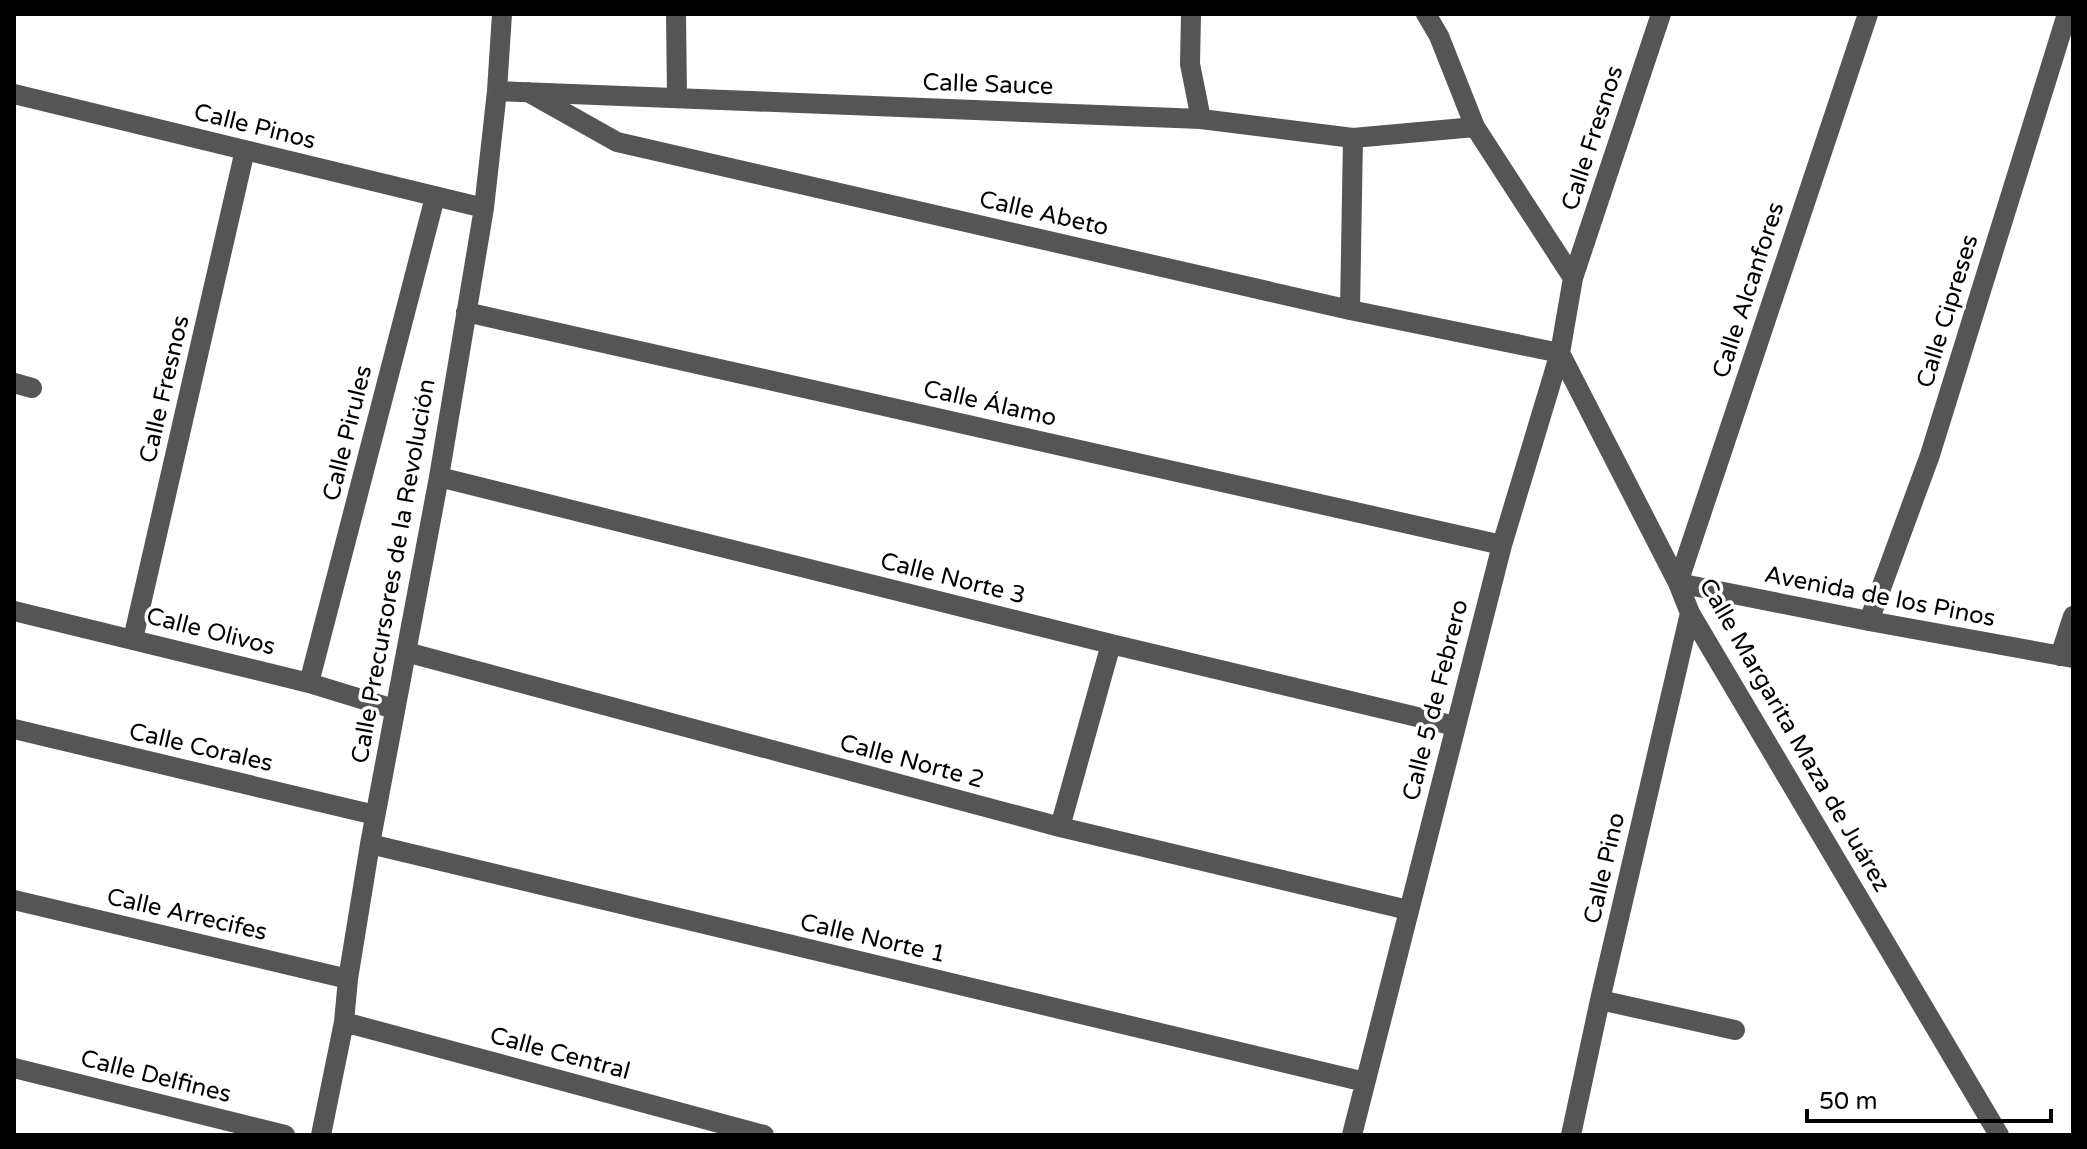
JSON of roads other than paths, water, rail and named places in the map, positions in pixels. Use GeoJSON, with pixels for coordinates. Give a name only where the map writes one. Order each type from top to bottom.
{"type":"FeatureCollection","features":[{"type":"Feature","properties":{"kind":"street","name":"Calle Precursores de la Revolución"},"geometry":{"type":"LineString","coordinates":[[321,1135],[344,1022],[370,844],[439,477],[484,208],[502,14]]}},
{"type":"Feature","properties":{"kind":"street"},"geometry":{"type":"LineString","coordinates":[[676,14],[677,96]]}},
{"type":"Feature","properties":{"kind":"street"},"geometry":{"type":"LineString","coordinates":[[1191,14],[1190,64],[1201,119]]}},
{"type":"Feature","properties":{"kind":"street"},"geometry":{"type":"LineString","coordinates":[[1426,14],[1439,36],[1475,127],[1573,278]]}},
{"type":"Feature","properties":{"kind":"street"},"geometry":{"type":"LineString","coordinates":[[1439,36],[1447,14]]}},
{"type":"Feature","properties":{"kind":"street","name":"Calle Fresnos"},"geometry":{"type":"LineString","coordinates":[[1573,278],[1661,14]]}},
{"type":"Feature","properties":{"kind":"street","name":"Calle Alcanfores"},"geometry":{"type":"LineString","coordinates":[[1678,583],[1868,14]]}},
{"type":"Feature","properties":{"kind":"street","name":"Calle Cipreses"},"geometry":{"type":"LineString","coordinates":[[1869,621],[1930,455],[2067,14]]}},
{"type":"Feature","properties":{"kind":"street","name":"Calle Sauce"},"geometry":{"type":"LineString","coordinates":[[497,91],[1201,119],[1353,138],[1475,127]]}},
{"type":"Feature","properties":{"kind":"street","name":"Calle Abeto"},"geometry":{"type":"LineString","coordinates":[[528,92],[617,142],[1350,310],[1560,353]]}},
{"type":"Feature","properties":{"kind":"street","name":"Calle Pinos"},"geometry":{"type":"LineString","coordinates":[[14,94],[484,208]]}},
{"type":"Feature","properties":{"kind":"street"},"geometry":{"type":"LineString","coordinates":[[1350,310],[1353,138]]}},
{"type":"Feature","properties":{"kind":"street","name":"Calle Fresnos"},"geometry":{"type":"LineString","coordinates":[[133,639],[245,150]]}},
{"type":"Feature","properties":{"kind":"street","name":"Calle Pirules"},"geometry":{"type":"LineString","coordinates":[[309,683],[435,197]]}},
{"type":"Feature","properties":{"kind":"street","name":"Calle 5 de Febrero"},"geometry":{"type":"LineString","coordinates":[[1352,1135],[1502,545],[1560,353],[1573,278]]}},
{"type":"Feature","properties":{"kind":"street","name":"Calle Álamo"},"geometry":{"type":"LineString","coordinates":[[466,312],[1502,545]]}},
{"type":"Feature","properties":{"kind":"street","name":"Calle Margarita Maza de Juárez"},"geometry":{"type":"LineString","coordinates":[[1560,353],[1678,583],[1690,613],[1999,1135]]}},
{"type":"Feature","properties":{"kind":"street","name":"Calle Norte 3"},"geometry":{"type":"LineString","coordinates":[[439,477],[1455,726]]}},
{"type":"Feature","properties":{"kind":"street","name":"Avenida de los Pinos"},"geometry":{"type":"LineString","coordinates":[[1678,583],[2066,657]]}},
{"type":"Feature","properties":{"kind":"street","name":"Calle Olivos"},"geometry":{"type":"LineString","coordinates":[[14,611],[309,683],[394,709]]}},
{"type":"Feature","properties":{"kind":"street","name":"Calle Pino"},"geometry":{"type":"LineString","coordinates":[[1571,1135],[1690,613]]}},
{"type":"Feature","properties":{"kind":"street"},"geometry":{"type":"LineString","coordinates":[[2066,657],[2073,616]]}},
{"type":"Feature","properties":{"kind":"street"},"geometry":{"type":"LineString","coordinates":[[1060,827],[1111,644]]}},
{"type":"Feature","properties":{"kind":"street","name":"Calle Norte 2"},"geometry":{"type":"LineString","coordinates":[[406,652],[1060,827],[1408,910]]}},
{"type":"Feature","properties":{"kind":"street","name":"Calle Corales"},"geometry":{"type":"LineString","coordinates":[[14,729],[375,815]]}},
{"type":"Feature","properties":{"kind":"street","name":"Calle Norte 1"},"geometry":{"type":"LineString","coordinates":[[370,844],[1365,1082]]}},
{"type":"Feature","properties":{"kind":"street","name":"Calle Arrecifes"},"geometry":{"type":"LineString","coordinates":[[14,900],[348,979]]}},
{"type":"Feature","properties":{"kind":"street"},"geometry":{"type":"LineString","coordinates":[[1600,1000],[1735,1030]]}},
{"type":"Feature","properties":{"kind":"street","name":"Calle Central"},"geometry":{"type":"LineString","coordinates":[[344,1022],[764,1135]]}},
{"type":"Feature","properties":{"kind":"street","name":"Calle Delfines"},"geometry":{"type":"LineString","coordinates":[[14,1068],[285,1135]]}}]}
